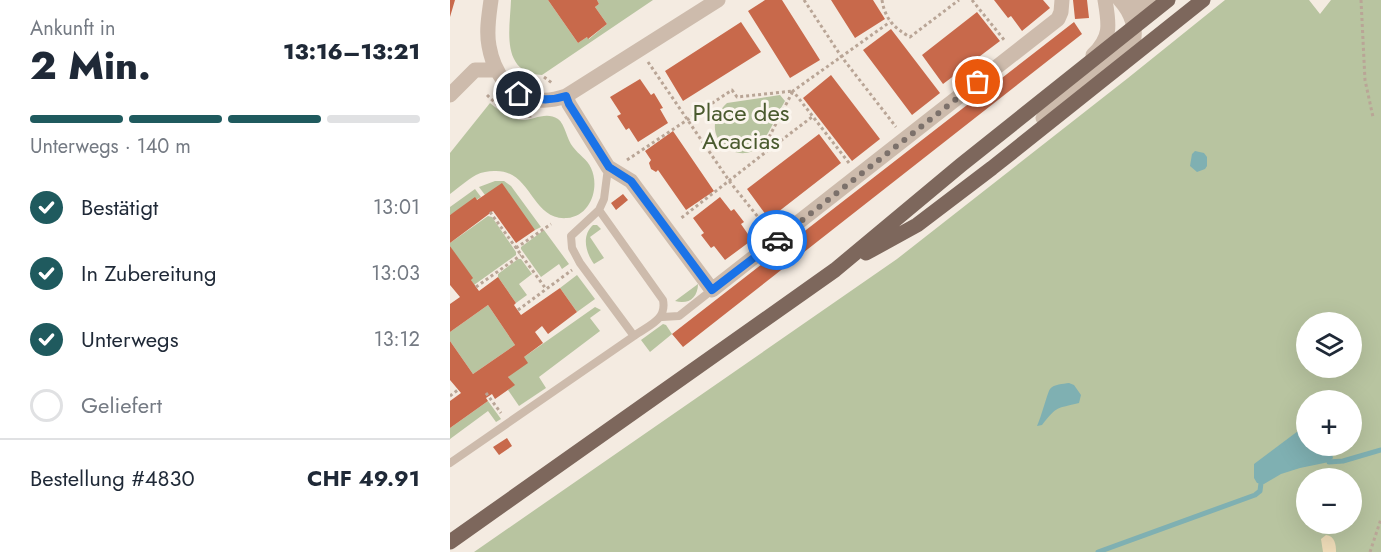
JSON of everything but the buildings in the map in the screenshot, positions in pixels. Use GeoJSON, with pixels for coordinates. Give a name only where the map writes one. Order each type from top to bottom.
{"type":"FeatureCollection","features":[{"type":"Feature","properties":{"kind":"main road"},"geometry":{"type":"LineString","coordinates":[[450,542],[835,270],[961,165],[1130,36],[1168,0]]}},
{"type":"Feature","properties":{"kind":"main road"},"geometry":{"type":"LineString","coordinates":[[835,270],[917,225],[1203,0]]}},
{"type":"Feature","properties":{"kind":"street"},"geometry":{"type":"LineString","coordinates":[[491,0],[488,44],[496,70],[510,88],[528,98],[538,100],[566,96],[717,0]]}},
{"type":"Feature","properties":{"kind":"street"},"geometry":{"type":"LineString","coordinates":[[566,96],[609,167],[631,181],[712,290],[1058,20],[1062,0]]}},
{"type":"Feature","properties":{"kind":"street"},"geometry":{"type":"LineString","coordinates":[[1063,85],[1102,46],[1108,35],[1105,0]]}},
{"type":"Feature","properties":{"kind":"street"},"geometry":{"type":"LineString","coordinates":[[1122,2],[1136,8],[1148,6],[1156,0]]}},
{"type":"Feature","properties":{"kind":"street"},"geometry":{"type":"LineString","coordinates":[[992,168],[1008,146],[1131,47],[1132,18],[1122,2]]}},
{"type":"Feature","properties":{"kind":"street"},"geometry":{"type":"LineString","coordinates":[[1108,21],[1113,30],[1153,41]]}},
{"type":"Feature","properties":{"kind":"street"},"geometry":{"type":"LineString","coordinates":[[450,95],[475,70],[496,70]]}},
{"type":"Feature","properties":{"kind":"lane"},"geometry":{"type":"LineString","coordinates":[[609,167],[599,210],[571,236],[572,248],[580,263],[634,336]]}},
{"type":"Feature","properties":{"kind":"lane"},"geometry":{"type":"LineString","coordinates":[[599,210],[663,300],[665,309],[662,317]]}},
{"type":"Feature","properties":{"kind":"lane"},"geometry":{"type":"LineString","coordinates":[[450,464],[662,317],[679,316],[712,290]]}},
{"type":"Feature","properties":{"kind":"path"},"geometry":{"type":"LineString","coordinates":[[804,0],[841,56],[905,140]]}},
{"type":"Feature","properties":{"kind":"path"},"geometry":{"type":"LineString","coordinates":[[882,0],[890,22],[910,37],[959,0]]}},
{"type":"Feature","properties":{"kind":"path"},"geometry":{"type":"LineString","coordinates":[[972,0],[1015,53]]}},
{"type":"Feature","properties":{"kind":"path"},"geometry":{"type":"LineString","coordinates":[[1361,0],[1365,80],[1373,117]]}},
{"type":"Feature","properties":{"kind":"path"},"geometry":{"type":"LineString","coordinates":[[771,148],[767,141],[793,91],[890,22]]}},
{"type":"Feature","properties":{"kind":"path"},"geometry":{"type":"LineString","coordinates":[[640,50],[730,182],[776,241]]}},
{"type":"Feature","properties":{"kind":"path"},"geometry":{"type":"LineString","coordinates":[[542,86],[559,81]]}},
{"type":"Feature","properties":{"kind":"path"},"geometry":{"type":"LineString","coordinates":[[609,167],[626,161],[732,90],[737,97],[793,91]]}},
{"type":"Feature","properties":{"kind":"path"},"geometry":{"type":"LineString","coordinates":[[793,91],[849,164],[841,171],[849,183]]}},
{"type":"Feature","properties":{"kind":"path"},"geometry":{"type":"LineString","coordinates":[[487,95],[503,109],[522,117]]}},
{"type":"Feature","properties":{"kind":"path"},"geometry":{"type":"LineString","coordinates":[[666,230],[812,117]]}},
{"type":"Feature","properties":{"kind":"path"},"geometry":{"type":"LineString","coordinates":[[490,212],[546,289]]}},
{"type":"Feature","properties":{"kind":"path"},"geometry":{"type":"LineString","coordinates":[[516,248],[551,224]]}},
{"type":"Feature","properties":{"kind":"path"},"geometry":{"type":"LineString","coordinates":[[476,287],[521,255]]}},
{"type":"Feature","properties":{"kind":"path"},"geometry":{"type":"LineString","coordinates":[[518,310],[580,263]]}},
{"type":"Feature","properties":{"kind":"path"},"geometry":{"type":"LineString","coordinates":[[450,396],[459,389]]}},
{"type":"Feature","properties":{"kind":"path"},"geometry":{"type":"LineString","coordinates":[[486,393],[508,423]]}},
{"type":"Feature","properties":{"kind":"path"},"geometry":{"type":"LineString","coordinates":[[1370,552],[1381,519]]}},
{"type":"Feature","properties":{"kind":"green space"},"geometry":{"type":"Polygon","coordinates":[[[511,0],[548,0],[578,43],[587,37],[589,39],[607,24],[595,7],[599,4],[597,0],[653,0],[542,75],[519,67],[513,58],[509,36],[511,0]]]}},
{"type":"Feature","properties":{"kind":"green space"},"geometry":{"type":"Polygon","coordinates":[[[1225,0],[1309,0],[1320,14],[1331,0],[1381,0],[1381,552],[474,552],[897,259],[1225,0]]]}},
{"type":"Feature","properties":{"kind":"green space","name":"Place des Acacias"},"geometry":{"type":"Polygon","coordinates":[[[780,95],[785,101],[759,146],[750,152],[741,153],[723,145],[717,136],[715,126],[718,115],[727,103],[780,95]]]}},
{"type":"Feature","properties":{"kind":"green space"},"geometry":{"type":"Polygon","coordinates":[[[490,103],[513,118],[526,120],[549,116],[560,121],[571,144],[587,162],[594,176],[594,192],[588,206],[582,212],[567,218],[555,217],[538,204],[516,178],[507,173],[494,171],[476,175],[450,194],[450,153],[490,103]]]}},
{"type":"Feature","properties":{"kind":"green space"},"geometry":{"type":"Polygon","coordinates":[[[495,181],[504,181],[511,186],[541,227],[535,230],[485,195],[479,187],[495,181]]]}},
{"type":"Feature","properties":{"kind":"green space"},"geometry":{"type":"Polygon","coordinates":[[[475,189],[481,197],[450,215],[450,207],[475,189]]]}},
{"type":"Feature","properties":{"kind":"green space"},"geometry":{"type":"Polygon","coordinates":[[[488,216],[492,217],[516,255],[474,285],[450,243],[488,216]]]}},
{"type":"Feature","properties":{"kind":"green space"},"geometry":{"type":"Polygon","coordinates":[[[593,225],[601,229],[590,237],[604,258],[594,264],[586,244],[587,234],[593,225]]]}},
{"type":"Feature","properties":{"kind":"green space"},"geometry":{"type":"Polygon","coordinates":[[[544,230],[569,264],[562,269],[559,264],[541,277],[521,247],[544,230]]]}},
{"type":"Feature","properties":{"kind":"green space"},"geometry":{"type":"Polygon","coordinates":[[[521,259],[532,274],[519,284],[527,295],[516,303],[498,274],[521,259]]]}},
{"type":"Feature","properties":{"kind":"green space"},"geometry":{"type":"Polygon","coordinates":[[[577,275],[595,299],[577,312],[560,288],[577,275]]]}},
{"type":"Feature","properties":{"kind":"green space"},"geometry":{"type":"Polygon","coordinates":[[[698,284],[694,297],[684,302],[675,301],[698,284]]]}},
{"type":"Feature","properties":{"kind":"green space"},"geometry":{"type":"Polygon","coordinates":[[[488,305],[515,345],[473,374],[450,341],[450,332],[488,305]]]}},
{"type":"Feature","properties":{"kind":"green space"},"geometry":{"type":"Polygon","coordinates":[[[595,307],[601,310],[590,318],[600,331],[539,377],[546,388],[519,406],[508,390],[514,385],[508,377],[524,357],[595,307]]]}},
{"type":"Feature","properties":{"kind":"green space"},"geometry":{"type":"Polygon","coordinates":[[[663,324],[672,334],[650,352],[641,340],[663,324]]]}},
{"type":"Feature","properties":{"kind":"green space"},"geometry":{"type":"Polygon","coordinates":[[[488,401],[501,419],[496,422],[488,411],[450,439],[450,428],[488,401]]]}},
{"type":"Feature","properties":{"kind":"sand"},"geometry":{"type":"Polygon","coordinates":[[[1326,535],[1333,539],[1336,552],[1323,552],[1321,539],[1326,535]]]}},
{"type":"Feature","properties":{"kind":"water"},"geometry":{"type":"Polygon","coordinates":[[[1195,151],[1204,153],[1207,157],[1205,169],[1197,172],[1190,166],[1192,154],[1195,151]]]}},
{"type":"Feature","properties":{"kind":"water"},"geometry":{"type":"Polygon","coordinates":[[[1069,383],[1074,385],[1081,395],[1079,403],[1058,409],[1042,425],[1037,426],[1050,389],[1056,385],[1069,383]]]}},
{"type":"Feature","properties":{"kind":"water"},"geometry":{"type":"Polygon","coordinates":[[[1296,432],[1296,456],[1332,456],[1333,458],[1329,462],[1296,468],[1264,484],[1257,483],[1254,478],[1254,464],[1296,432]]]}},
{"type":"Feature","properties":{"kind":"waterway"},"geometry":{"type":"LineString","coordinates":[[1329,462],[1343,461],[1381,450]]}},
{"type":"Feature","properties":{"kind":"waterway"},"geometry":{"type":"LineString","coordinates":[[1098,552],[1255,495],[1260,491],[1261,483]]}},
{"type":"Feature","properties":{"kind":"way so far"},"geometry":{"type":"LineString","coordinates":[[777,240],[978,82]]}},
{"type":"Feature","properties":{"kind":"route"},"geometry":{"type":"LineString","coordinates":[[519,94],[538,100],[566,96],[609,167],[631,181],[712,290],[777,240]]}}]}
